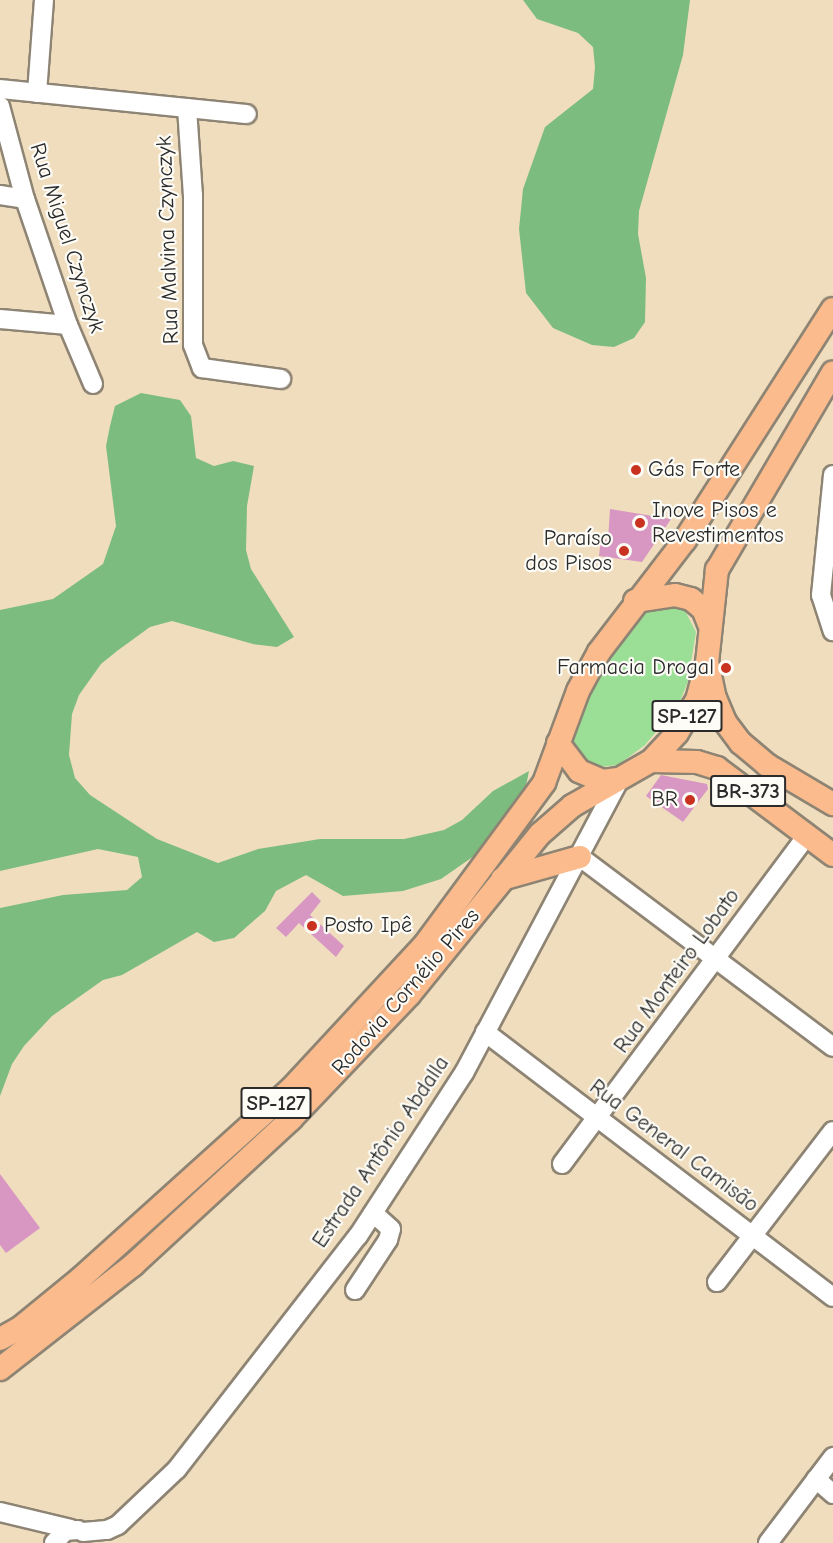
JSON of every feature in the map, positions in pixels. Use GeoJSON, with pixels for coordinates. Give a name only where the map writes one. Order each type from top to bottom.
{"type":"FeatureCollection","features":[{"type":"Feature","properties":{"kind":"main road","name":"SP-127"},"geometry":{"type":"LineString","coordinates":[[558,743],[599,652],[635,601],[685,540],[833,309]]}},
{"type":"Feature","properties":{"kind":"main road","name":"SP-127"},"geometry":{"type":"LineString","coordinates":[[620,778],[651,761],[682,725],[697,700],[707,663],[709,624],[717,570],[833,372]]}},
{"type":"Feature","properties":{"kind":"main road"},"geometry":{"type":"LineString","coordinates":[[635,601],[675,595],[691,599],[702,609],[709,624]]}},
{"type":"Feature","properties":{"kind":"main road","name":"BR-373"},"geometry":{"type":"LineString","coordinates":[[707,663],[715,698],[725,722],[741,743],[767,765],[833,804]]}},
{"type":"Feature","properties":{"kind":"main road"},"geometry":{"type":"LineString","coordinates":[[558,743],[579,771],[603,781],[620,778]]}},
{"type":"Feature","properties":{"kind":"main road","name":"Rodovia Cornélio Pires"},"geometry":{"type":"LineString","coordinates":[[0,1339],[20,1328],[81,1278],[210,1164],[291,1089],[367,1011],[426,943],[544,783],[558,743]]}},
{"type":"Feature","properties":{"kind":"main road","name":"BR-373"},"geometry":{"type":"LineString","coordinates":[[651,761],[697,762],[717,768],[833,855]]}},
{"type":"Feature","properties":{"kind":"main road","name":"Rodovia Cornélio Pires"},"geometry":{"type":"LineString","coordinates":[[0,1369],[133,1264],[291,1119],[409,995],[502,879],[548,827],[572,806],[620,778]]}},
{"type":"Feature","properties":{"kind":"main road"},"geometry":{"type":"LineString","coordinates":[[502,879],[580,857]]}},
{"type":"Feature","properties":{"kind":"street"},"geometry":{"type":"LineString","coordinates":[[37,93],[44,0]]}},
{"type":"Feature","properties":{"kind":"street"},"geometry":{"type":"LineString","coordinates":[[0,89],[247,114]]}},
{"type":"Feature","properties":{"kind":"street","name":"Rua Miguel Czynczyk"},"geometry":{"type":"LineString","coordinates":[[0,106],[25,199],[68,325],[93,384]]}},
{"type":"Feature","properties":{"kind":"street","name":"Rua Malvina Czynczyk"},"geometry":{"type":"LineString","coordinates":[[187,108],[193,195],[193,345],[202,368],[281,379]]}},
{"type":"Feature","properties":{"kind":"street"},"geometry":{"type":"LineString","coordinates":[[0,195],[25,199]]}},
{"type":"Feature","properties":{"kind":"street"},"geometry":{"type":"LineString","coordinates":[[0,319],[68,325]]}},
{"type":"Feature","properties":{"kind":"street"},"geometry":{"type":"LineString","coordinates":[[833,475],[821,596],[833,632]]}},
{"type":"Feature","properties":{"kind":"street","name":"Estrada Antônio Abdalla"},"geometry":{"type":"LineString","coordinates":[[105,1543],[127,1516],[177,1469],[220,1417],[373,1213],[464,1073],[620,778]]}},
{"type":"Feature","properties":{"kind":"street","name":"Rua Monteiro Lobato"},"geometry":{"type":"LineString","coordinates":[[562,1164],[807,835]]}},
{"type":"Feature","properties":{"kind":"street"},"geometry":{"type":"LineString","coordinates":[[580,857],[833,1047]]}},
{"type":"Feature","properties":{"kind":"street","name":"Rua General Camisão"},"geometry":{"type":"LineString","coordinates":[[485,1032],[833,1298]]}},
{"type":"Feature","properties":{"kind":"street"},"geometry":{"type":"LineString","coordinates":[[717,1282],[833,1131]]}},
{"type":"Feature","properties":{"kind":"street"},"geometry":{"type":"LineString","coordinates":[[355,1290],[388,1240],[391,1229],[373,1213]]}},
{"type":"Feature","properties":{"kind":"street"},"geometry":{"type":"LineString","coordinates":[[768,1543],[833,1457]]}},
{"type":"Feature","properties":{"kind":"street"},"geometry":{"type":"LineString","coordinates":[[816,1479],[833,1494]]}},
{"type":"Feature","properties":{"kind":"street"},"geometry":{"type":"LineString","coordinates":[[0,1512],[82,1535]]}},
{"type":"Feature","properties":{"kind":"street","name":"Estrada Antônio Abdalla"},"geometry":{"type":"LineString","coordinates":[[82,1535],[107,1530],[127,1516]]}},
{"type":"Feature","properties":{"kind":"street"},"geometry":{"type":"LineString","coordinates":[[22,1517],[52,1543],[59,1535],[82,1535]]}},
{"type":"Feature","properties":{"kind":"green space"},"geometry":{"type":"Polygon","coordinates":[[[523,0],[690,0],[683,55],[639,211],[638,234],[646,278],[645,322],[634,338],[614,347],[592,345],[553,328],[526,293],[519,229],[523,189],[545,127],[593,89],[595,67],[593,47],[578,33],[537,19],[523,0]]]}},
{"type":"Feature","properties":{"kind":"green space"},"geometry":{"type":"Polygon","coordinates":[[[141,393],[180,400],[191,416],[196,458],[214,466],[233,461],[254,466],[247,506],[246,550],[251,569],[294,637],[277,647],[253,644],[172,621],[150,627],[117,651],[101,664],[79,695],[72,714],[69,755],[75,778],[90,795],[157,839],[218,863],[258,849],[320,839],[404,839],[444,830],[462,820],[493,791],[529,771],[525,791],[505,825],[474,856],[441,879],[403,891],[343,896],[306,875],[276,891],[265,911],[234,938],[214,942],[197,932],[122,975],[103,980],[52,1016],[24,1046],[12,1064],[0,1096],[0,908],[63,895],[127,890],[142,877],[138,857],[98,849],[0,871],[0,610],[53,599],[103,564],[116,526],[106,446],[110,426],[115,406],[141,393]]]}},
{"type":"Feature","properties":{"kind":"green space"},"geometry":{"type":"Polygon","coordinates":[[[659,600],[683,607],[696,632],[688,681],[679,704],[645,745],[618,765],[590,768],[568,749],[584,692],[639,613],[659,600]]]}},
{"type":"Feature","properties":{"kind":"building","name":"Inove Pisos e Revestimentos"},"geometry":{"type":"Polygon","coordinates":[[[610,509],[671,519],[642,562],[599,556],[601,539],[608,540],[610,509]]]}},
{"type":"Feature","properties":{"kind":"building"},"geometry":{"type":"Polygon","coordinates":[[[661,775],[707,784],[708,789],[683,822],[646,796],[661,775]]]}},
{"type":"Feature","properties":{"kind":"building","name":"Posto Ipê"},"geometry":{"type":"Polygon","coordinates":[[[312,892],[321,901],[310,915],[344,946],[336,957],[299,923],[286,937],[276,928],[312,892]]]}},
{"type":"Feature","properties":{"kind":"building"},"geometry":{"type":"Polygon","coordinates":[[[0,1174],[40,1228],[6,1253],[0,1245],[0,1174]]]}},
{"type":"Feature","properties":{"kind":"place","name":"Gás Forte"},"geometry":{"type":"Point","coordinates":[636,470]}},
{"type":"Feature","properties":{"kind":"place","name":"Inove Pisos e Revestimentos"},"geometry":{"type":"Point","coordinates":[640,523]}},
{"type":"Feature","properties":{"kind":"place","name":"Paraíso dos Pisos"},"geometry":{"type":"Point","coordinates":[624,551]}},
{"type":"Feature","properties":{"kind":"place","name":"Farmacia Drogal"},"geometry":{"type":"Point","coordinates":[726,668]}},
{"type":"Feature","properties":{"kind":"place","name":"BR"},"geometry":{"type":"Point","coordinates":[690,800]}},
{"type":"Feature","properties":{"kind":"place","name":"Posto Ipê"},"geometry":{"type":"Point","coordinates":[312,926]}}]}
